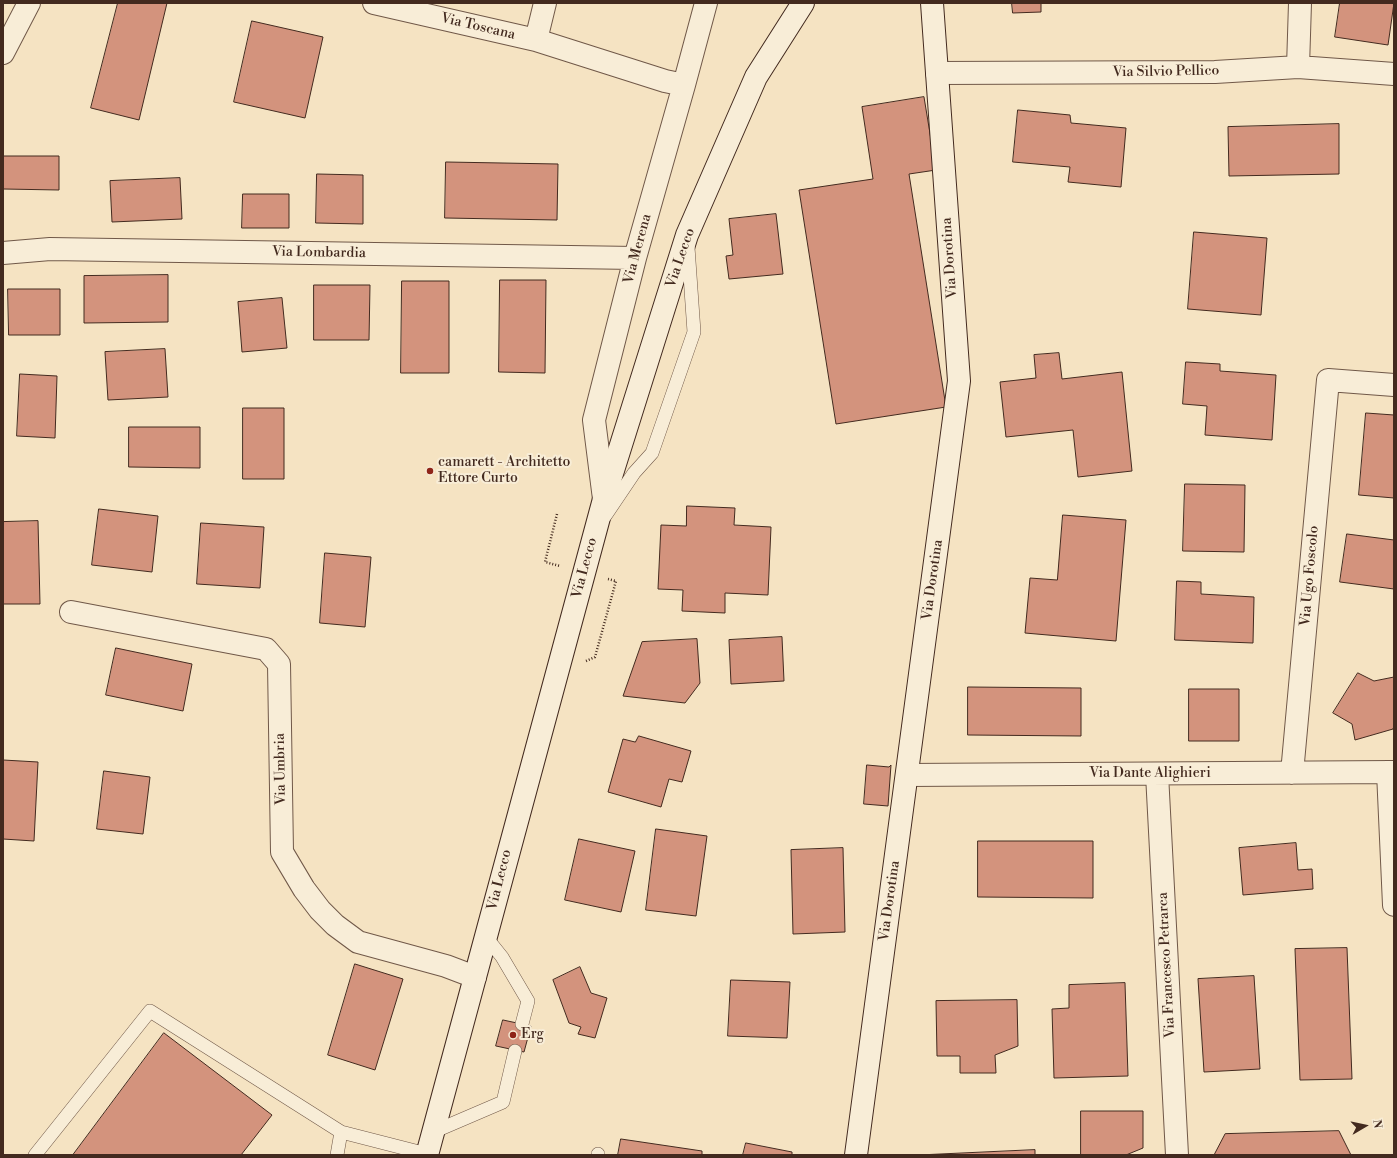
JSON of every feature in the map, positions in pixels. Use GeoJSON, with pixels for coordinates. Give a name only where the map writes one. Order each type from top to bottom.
{"type":"FeatureCollection","features":[{"type":"Feature","properties":{"kind":"street"},"geometry":{"type":"LineString","coordinates":[[3,53],[29,3]]}},
{"type":"Feature","properties":{"kind":"street","name":"Via Toscana"},"geometry":{"type":"LineString","coordinates":[[374,3],[536,40],[665,81],[684,85]]}},
{"type":"Feature","properties":{"kind":"street"},"geometry":{"type":"LineString","coordinates":[[536,40],[545,3]]}},
{"type":"Feature","properties":{"kind":"street","name":"Via Merena"},"geometry":{"type":"LineString","coordinates":[[604,499],[594,420],[635,258],[706,3]]}},
{"type":"Feature","properties":{"kind":"street","name":"Via Lecco"},"geometry":{"type":"LineString","coordinates":[[427,1154],[604,499],[687,235],[756,77],[804,3]]}},
{"type":"Feature","properties":{"kind":"street","name":"Via Dorotina"},"geometry":{"type":"LineString","coordinates":[[856,1155],[959,381],[932,3]]}},
{"type":"Feature","properties":{"kind":"street"},"geometry":{"type":"LineString","coordinates":[[1298,67],[1300,3]]}},
{"type":"Feature","properties":{"kind":"street","name":"Via Silvio Pellico"},"geometry":{"type":"LineString","coordinates":[[937,73],[1215,72],[1298,67],[1394,74]]}},
{"type":"Feature","properties":{"kind":"street","name":"Via Lombardia"},"geometry":{"type":"LineString","coordinates":[[3,253],[50,249],[635,258]]}},
{"type":"Feature","properties":{"kind":"street","name":"Via Ugo Foscolo"},"geometry":{"type":"LineString","coordinates":[[1292,773],[1328,380],[1394,385]]}},
{"type":"Feature","properties":{"kind":"street","name":"Via Umbria"},"geometry":{"type":"LineString","coordinates":[[71,612],[266,649],[279,664],[282,852],[304,889],[320,910],[335,925],[358,942],[446,966],[475,977]]}},
{"type":"Feature","properties":{"kind":"street"},"geometry":{"type":"LineString","coordinates":[[1391,772],[1394,905]]}},
{"type":"Feature","properties":{"kind":"street","name":"Via Dante Alighieri"},"geometry":{"type":"LineString","coordinates":[[907,775],[1391,772]]}},
{"type":"Feature","properties":{"kind":"street","name":"Via Francesco Petrarca"},"geometry":{"type":"LineString","coordinates":[[1157,774],[1177,1155]]}},
{"type":"Feature","properties":{"kind":"lane"},"geometry":{"type":"LineString","coordinates":[[595,531],[634,473],[652,453],[694,332],[687,235]]}},
{"type":"Feature","properties":{"kind":"lane"},"geometry":{"type":"LineString","coordinates":[[486,937],[502,957],[528,1001],[522,1024]]}},
{"type":"Feature","properties":{"kind":"lane"},"geometry":{"type":"LineString","coordinates":[[35,1155],[150,1011],[341,1132],[427,1154]]}},
{"type":"Feature","properties":{"kind":"lane"},"geometry":{"type":"LineString","coordinates":[[433,1132],[503,1102],[516,1050]]}},
{"type":"Feature","properties":{"kind":"lane"},"geometry":{"type":"LineString","coordinates":[[337,1155],[341,1132]]}},
{"type":"Feature","properties":{"kind":"path"},"geometry":{"type":"LineString","coordinates":[[545,562],[556,514]]}},
{"type":"Feature","properties":{"kind":"path"},"geometry":{"type":"LineString","coordinates":[[582,663],[595,657],[616,581]]}},
{"type":"Feature","properties":{"kind":"building"},"geometry":{"type":"Polygon","coordinates":[[[118,3],[167,3],[139,120],[91,108],[118,3]]]}},
{"type":"Feature","properties":{"kind":"building"},"geometry":{"type":"Polygon","coordinates":[[[1012,3],[1041,3],[1041,12],[1013,13],[1012,3]]]}},
{"type":"Feature","properties":{"kind":"building"},"geometry":{"type":"Polygon","coordinates":[[[1340,3],[1394,3],[1388,45],[1335,37],[1340,3]]]}},
{"type":"Feature","properties":{"kind":"building"},"geometry":{"type":"Polygon","coordinates":[[[252,21],[323,37],[305,118],[234,102],[252,21]]]}},
{"type":"Feature","properties":{"kind":"building"},"geometry":{"type":"Polygon","coordinates":[[[924,97],[936,170],[909,174],[946,407],[836,424],[799,190],[873,179],[862,107],[924,97]]]}},
{"type":"Feature","properties":{"kind":"building"},"geometry":{"type":"Polygon","coordinates":[[[1018,110],[1070,115],[1071,123],[1126,128],[1121,187],[1068,182],[1070,167],[1013,162],[1018,110]]]}},
{"type":"Feature","properties":{"kind":"building"},"geometry":{"type":"Polygon","coordinates":[[[1339,124],[1339,174],[1229,176],[1228,127],[1339,124]]]}},
{"type":"Feature","properties":{"kind":"building"},"geometry":{"type":"Polygon","coordinates":[[[3,156],[59,156],[59,190],[3,189],[3,156]]]}},
{"type":"Feature","properties":{"kind":"building"},"geometry":{"type":"Polygon","coordinates":[[[446,162],[558,164],[557,220],[445,218],[446,162]]]}},
{"type":"Feature","properties":{"kind":"building"},"geometry":{"type":"Polygon","coordinates":[[[317,174],[363,175],[363,224],[316,223],[317,174]]]}},
{"type":"Feature","properties":{"kind":"building"},"geometry":{"type":"Polygon","coordinates":[[[180,178],[182,219],[112,222],[110,181],[180,178]]]}},
{"type":"Feature","properties":{"kind":"building"},"geometry":{"type":"Polygon","coordinates":[[[243,194],[289,194],[289,228],[242,228],[243,194]]]}},
{"type":"Feature","properties":{"kind":"building"},"geometry":{"type":"Polygon","coordinates":[[[776,214],[783,274],[729,279],[726,256],[733,255],[729,219],[776,214]]]}},
{"type":"Feature","properties":{"kind":"building"},"geometry":{"type":"Polygon","coordinates":[[[1194,232],[1267,238],[1261,315],[1188,309],[1194,232]]]}},
{"type":"Feature","properties":{"kind":"building"},"geometry":{"type":"Polygon","coordinates":[[[168,275],[168,322],[84,323],[84,276],[168,275]]]}},
{"type":"Feature","properties":{"kind":"building"},"geometry":{"type":"Polygon","coordinates":[[[500,280],[546,280],[545,373],[499,372],[500,280]]]}},
{"type":"Feature","properties":{"kind":"building"},"geometry":{"type":"Polygon","coordinates":[[[402,281],[449,281],[449,373],[401,373],[402,281]]]}},
{"type":"Feature","properties":{"kind":"building"},"geometry":{"type":"Polygon","coordinates":[[[314,285],[370,285],[369,340],[314,340],[314,285]]]}},
{"type":"Feature","properties":{"kind":"building"},"geometry":{"type":"Polygon","coordinates":[[[8,289],[60,289],[60,335],[9,335],[8,289]]]}},
{"type":"Feature","properties":{"kind":"building"},"geometry":{"type":"Polygon","coordinates":[[[282,298],[287,348],[242,352],[238,302],[282,298]]]}},
{"type":"Feature","properties":{"kind":"building"},"geometry":{"type":"Polygon","coordinates":[[[165,349],[168,397],[108,400],[105,352],[165,349]]]}},
{"type":"Feature","properties":{"kind":"building"},"geometry":{"type":"Polygon","coordinates":[[[1059,353],[1062,379],[1122,372],[1132,471],[1078,477],[1073,430],[1006,437],[1000,382],[1036,378],[1034,355],[1059,353]]]}},
{"type":"Feature","properties":{"kind":"building"},"geometry":{"type":"Polygon","coordinates":[[[1186,362],[1220,364],[1220,371],[1276,375],[1272,440],[1205,435],[1207,406],[1183,404],[1186,362]]]}},
{"type":"Feature","properties":{"kind":"building"},"geometry":{"type":"Polygon","coordinates":[[[20,374],[57,376],[55,438],[17,436],[20,374]]]}},
{"type":"Feature","properties":{"kind":"building"},"geometry":{"type":"Polygon","coordinates":[[[243,408],[284,408],[284,479],[243,479],[243,408]]]}},
{"type":"Feature","properties":{"kind":"building"},"geometry":{"type":"Polygon","coordinates":[[[1366,413],[1394,415],[1394,498],[1359,495],[1366,413]]]}},
{"type":"Feature","properties":{"kind":"building"},"geometry":{"type":"Polygon","coordinates":[[[129,427],[200,427],[200,468],[129,467],[129,427]]]}},
{"type":"Feature","properties":{"kind":"building"},"geometry":{"type":"Polygon","coordinates":[[[1185,484],[1245,485],[1244,552],[1183,551],[1185,484]]]}},
{"type":"Feature","properties":{"kind":"building"},"geometry":{"type":"Polygon","coordinates":[[[687,506],[735,508],[734,525],[771,527],[768,595],[725,593],[725,613],[682,611],[683,590],[658,589],[661,525],[686,526],[687,506]]]}},
{"type":"Feature","properties":{"kind":"building"},"geometry":{"type":"Polygon","coordinates":[[[99,509],[158,516],[152,572],[92,565],[99,509]]]}},
{"type":"Feature","properties":{"kind":"building"},"geometry":{"type":"Polygon","coordinates":[[[1063,515],[1126,520],[1116,641],[1025,633],[1030,578],[1057,580],[1063,515]]]}},
{"type":"Feature","properties":{"kind":"building"},"geometry":{"type":"Polygon","coordinates":[[[38,521],[40,604],[3,604],[3,522],[38,521]]]}},
{"type":"Feature","properties":{"kind":"building"},"geometry":{"type":"Polygon","coordinates":[[[201,523],[264,527],[260,588],[197,584],[201,523]]]}},
{"type":"Feature","properties":{"kind":"building"},"geometry":{"type":"Polygon","coordinates":[[[1347,534],[1394,540],[1394,589],[1340,582],[1347,534]]]}},
{"type":"Feature","properties":{"kind":"building"},"geometry":{"type":"Polygon","coordinates":[[[325,553],[371,557],[365,627],[320,623],[325,553]]]}},
{"type":"Feature","properties":{"kind":"building"},"geometry":{"type":"Polygon","coordinates":[[[1177,581],[1201,582],[1201,594],[1254,597],[1253,643],[1175,640],[1177,581]]]}},
{"type":"Feature","properties":{"kind":"building"},"geometry":{"type":"Polygon","coordinates":[[[782,637],[784,681],[731,684],[729,640],[782,637]]]}},
{"type":"Feature","properties":{"kind":"building"},"geometry":{"type":"Polygon","coordinates":[[[697,639],[700,683],[685,703],[623,696],[642,642],[697,639]]]}},
{"type":"Feature","properties":{"kind":"building"},"geometry":{"type":"Polygon","coordinates":[[[116,648],[192,664],[183,711],[106,695],[116,648]]]}},
{"type":"Feature","properties":{"kind":"building"},"geometry":{"type":"Polygon","coordinates":[[[1358,673],[1374,681],[1394,677],[1394,726],[1393,729],[1355,740],[1352,724],[1333,713],[1358,673]]]}},
{"type":"Feature","properties":{"kind":"building"},"geometry":{"type":"Polygon","coordinates":[[[968,687],[1081,688],[1081,736],[968,735],[968,687]]]}},
{"type":"Feature","properties":{"kind":"building"},"geometry":{"type":"Polygon","coordinates":[[[1189,689],[1239,689],[1239,741],[1189,741],[1189,689]]]}},
{"type":"Feature","properties":{"kind":"building"},"geometry":{"type":"Polygon","coordinates":[[[639,736],[691,751],[682,782],[669,779],[661,807],[608,792],[623,739],[635,742],[639,736]]]}},
{"type":"Feature","properties":{"kind":"building"},"geometry":{"type":"Polygon","coordinates":[[[3,760],[38,762],[34,841],[3,839],[3,760]]]}},
{"type":"Feature","properties":{"kind":"building"},"geometry":{"type":"Polygon","coordinates":[[[867,765],[889,767],[891,765],[888,806],[864,804],[867,765]]]}},
{"type":"Feature","properties":{"kind":"building"},"geometry":{"type":"Polygon","coordinates":[[[104,771],[150,777],[143,834],[97,829],[104,771]]]}},
{"type":"Feature","properties":{"kind":"building"},"geometry":{"type":"Polygon","coordinates":[[[656,829],[707,836],[696,916],[646,910],[656,829]]]}},
{"type":"Feature","properties":{"kind":"building"},"geometry":{"type":"Polygon","coordinates":[[[579,839],[635,851],[621,912],[565,900],[579,839]]]}},
{"type":"Feature","properties":{"kind":"building"},"geometry":{"type":"Polygon","coordinates":[[[978,841],[1093,841],[1093,898],[978,897],[978,841]]]}},
{"type":"Feature","properties":{"kind":"building"},"geometry":{"type":"Polygon","coordinates":[[[1296,843],[1298,870],[1312,869],[1313,889],[1243,895],[1239,848],[1296,843]]]}},
{"type":"Feature","properties":{"kind":"building"},"geometry":{"type":"Polygon","coordinates":[[[843,848],[845,932],[793,934],[791,850],[843,848]]]}},
{"type":"Feature","properties":{"kind":"building"},"geometry":{"type":"Polygon","coordinates":[[[1347,948],[1352,1079],[1300,1080],[1295,949],[1347,948]]]}},
{"type":"Feature","properties":{"kind":"building"},"geometry":{"type":"Polygon","coordinates":[[[355,964],[403,979],[375,1070],[328,1055],[355,964]]]}},
{"type":"Feature","properties":{"kind":"building"},"geometry":{"type":"Polygon","coordinates":[[[580,967],[591,993],[607,998],[595,1038],[578,1034],[581,1027],[569,1023],[553,980],[580,967]]]}},
{"type":"Feature","properties":{"kind":"building"},"geometry":{"type":"Polygon","coordinates":[[[1254,976],[1260,1069],[1204,1072],[1198,979],[1254,976]]]}},
{"type":"Feature","properties":{"kind":"building"},"geometry":{"type":"Polygon","coordinates":[[[731,980],[790,982],[787,1038],[728,1036],[731,980]]]}},
{"type":"Feature","properties":{"kind":"building"},"geometry":{"type":"Polygon","coordinates":[[[1125,983],[1128,1076],[1054,1078],[1052,1009],[1069,1008],[1069,985],[1125,983]]]}},
{"type":"Feature","properties":{"kind":"building"},"geometry":{"type":"Polygon","coordinates":[[[1017,1000],[1018,1046],[995,1055],[996,1073],[960,1073],[960,1056],[937,1056],[936,1001],[1017,1000]]]}},
{"type":"Feature","properties":{"kind":"building"},"geometry":{"type":"Polygon","coordinates":[[[503,1020],[531,1026],[524,1052],[496,1046],[503,1020]]]}},
{"type":"Feature","properties":{"kind":"building"},"geometry":{"type":"Polygon","coordinates":[[[164,1033],[272,1115],[241,1155],[73,1155],[164,1033]]]}},
{"type":"Feature","properties":{"kind":"building"},"geometry":{"type":"Polygon","coordinates":[[[1081,1111],[1143,1111],[1143,1148],[1126,1155],[1081,1155],[1081,1111]]]}},
{"type":"Feature","properties":{"kind":"building"},"geometry":{"type":"Polygon","coordinates":[[[1339,1131],[1351,1155],[1214,1155],[1225,1134],[1339,1131]]]}},
{"type":"Feature","properties":{"kind":"building"},"geometry":{"type":"Polygon","coordinates":[[[621,1139],[702,1151],[702,1155],[618,1155],[621,1139]]]}},
{"type":"Feature","properties":{"kind":"building"},"geometry":{"type":"Polygon","coordinates":[[[746,1143],[792,1152],[792,1155],[743,1155],[746,1143]]]}},
{"type":"Feature","properties":{"kind":"building"},"geometry":{"type":"Polygon","coordinates":[[[1035,1150],[1035,1155],[919,1155],[1035,1150]]]}},
{"type":"Feature","properties":{"kind":"place","name":"camarett - Architetto Ettore Curto"},"geometry":{"type":"Point","coordinates":[430,471]}},
{"type":"Feature","properties":{"kind":"place","name":"Erg"},"geometry":{"type":"Point","coordinates":[513,1035]}}]}
